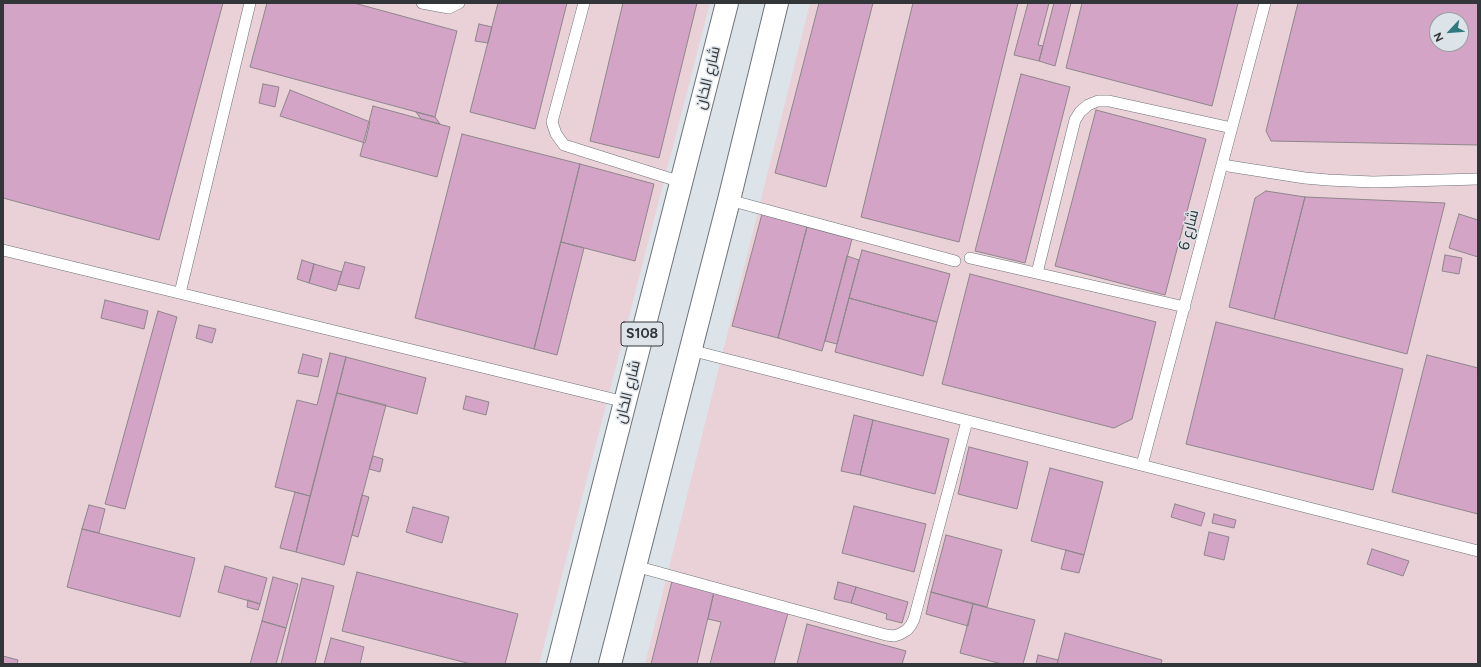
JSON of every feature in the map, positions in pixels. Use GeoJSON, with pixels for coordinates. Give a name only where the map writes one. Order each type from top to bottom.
{"type":"FeatureCollection","features":[{"type":"Feature","properties":{"kind":"main road","name":"شارع الخان"},"geometry":{"type":"LineString","coordinates":[[558,664],[727,3]]}},
{"type":"Feature","properties":{"kind":"main road"},"geometry":{"type":"LineString","coordinates":[[610,664],[729,200],[777,3]]}},
{"type":"Feature","properties":{"kind":"lane"},"geometry":{"type":"LineString","coordinates":[[180,293],[250,3]]}},
{"type":"Feature","properties":{"kind":"lane"},"geometry":{"type":"LineString","coordinates":[[422,3],[448,8],[459,3]]}},
{"type":"Feature","properties":{"kind":"lane"},"geometry":{"type":"LineString","coordinates":[[584,3],[552,122],[556,134],[564,145],[681,182]]}},
{"type":"Feature","properties":{"kind":"lane","name":"شارع 6"},"geometry":{"type":"LineString","coordinates":[[1142,465],[1265,3]]}},
{"type":"Feature","properties":{"kind":"lane"},"geometry":{"type":"LineString","coordinates":[[1037,273],[1075,120],[1084,108],[1098,101],[1109,101],[1232,128]]}},
{"type":"Feature","properties":{"kind":"lane"},"geometry":{"type":"LineString","coordinates":[[1222,165],[1305,178],[1328,180],[1373,182],[1478,179]]}},
{"type":"Feature","properties":{"kind":"lane"},"geometry":{"type":"LineString","coordinates":[[729,200],[954,261]]}},
{"type":"Feature","properties":{"kind":"lane"},"geometry":{"type":"LineString","coordinates":[[3,250],[625,402]]}},
{"type":"Feature","properties":{"kind":"lane"},"geometry":{"type":"LineString","coordinates":[[970,258],[1185,307]]}},
{"type":"Feature","properties":{"kind":"lane"},"geometry":{"type":"LineString","coordinates":[[690,350],[1478,551]]}},
{"type":"Feature","properties":{"kind":"lane"},"geometry":{"type":"LineString","coordinates":[[635,566],[886,635],[894,636],[900,634],[907,630],[914,619],[967,421]]}},
{"type":"Feature","properties":{"kind":"shaded area"},"geometry":{"type":"Polygon","coordinates":[[[3,3],[710,3],[539,664],[3,664],[3,3]]]}},
{"type":"Feature","properties":{"kind":"shaded area"},"geometry":{"type":"Polygon","coordinates":[[[810,3],[1478,3],[1478,664],[645,664],[810,3]]]}},
{"type":"Feature","properties":{"kind":"building"},"geometry":{"type":"Polygon","coordinates":[[[3,3],[223,3],[159,240],[3,198],[3,3]]]}},
{"type":"Feature","properties":{"kind":"building"},"geometry":{"type":"Polygon","coordinates":[[[267,3],[354,3],[457,31],[435,117],[250,67],[267,3]]]}},
{"type":"Feature","properties":{"kind":"building"},"geometry":{"type":"Polygon","coordinates":[[[498,3],[567,3],[535,129],[470,112],[498,3]]]}},
{"type":"Feature","properties":{"kind":"building"},"geometry":{"type":"Polygon","coordinates":[[[623,3],[697,3],[659,158],[590,141],[623,3]]]}},
{"type":"Feature","properties":{"kind":"building"},"geometry":{"type":"Polygon","coordinates":[[[819,3],[873,3],[826,187],[775,173],[819,3]]]}},
{"type":"Feature","properties":{"kind":"building"},"geometry":{"type":"Polygon","coordinates":[[[913,3],[1018,3],[959,242],[861,217],[913,3]]]}},
{"type":"Feature","properties":{"kind":"building"},"geometry":{"type":"Polygon","coordinates":[[[1028,3],[1049,3],[1038,45],[1043,46],[1039,61],[1014,55],[1028,3]]]}},
{"type":"Feature","properties":{"kind":"building"},"geometry":{"type":"Polygon","coordinates":[[[1054,3],[1071,3],[1055,66],[1039,61],[1054,3]]]}},
{"type":"Feature","properties":{"kind":"building"},"geometry":{"type":"Polygon","coordinates":[[[1082,3],[1238,3],[1212,106],[1066,68],[1082,3]]]}},
{"type":"Feature","properties":{"kind":"building"},"geometry":{"type":"Polygon","coordinates":[[[1298,3],[1478,3],[1478,145],[1271,141],[1266,131],[1298,3]]]}},
{"type":"Feature","properties":{"kind":"building"},"geometry":{"type":"Polygon","coordinates":[[[479,24],[492,27],[488,43],[475,41],[479,24]]]}},
{"type":"Feature","properties":{"kind":"building"},"geometry":{"type":"Polygon","coordinates":[[[1021,74],[1070,87],[1025,263],[975,251],[1021,74]]]}},
{"type":"Feature","properties":{"kind":"building"},"geometry":{"type":"Polygon","coordinates":[[[263,84],[279,87],[275,107],[259,103],[263,84]]]}},
{"type":"Feature","properties":{"kind":"building"},"geometry":{"type":"Polygon","coordinates":[[[290,90],[370,122],[365,143],[280,116],[290,90]]]}},
{"type":"Feature","properties":{"kind":"building"},"geometry":{"type":"Polygon","coordinates":[[[373,106],[450,127],[437,177],[360,156],[373,106]]]}},
{"type":"Feature","properties":{"kind":"building"},"geometry":{"type":"Polygon","coordinates":[[[1096,110],[1206,139],[1165,295],[1055,266],[1096,110]]]}},
{"type":"Feature","properties":{"kind":"building"},"geometry":{"type":"Polygon","coordinates":[[[416,112],[435,117],[440,124],[421,119],[416,112]]]}},
{"type":"Feature","properties":{"kind":"building"},"geometry":{"type":"Polygon","coordinates":[[[462,134],[580,164],[534,349],[415,318],[462,134]]]}},
{"type":"Feature","properties":{"kind":"building"},"geometry":{"type":"Polygon","coordinates":[[[580,164],[654,184],[635,261],[561,242],[580,164]]]}},
{"type":"Feature","properties":{"kind":"building"},"geometry":{"type":"Polygon","coordinates":[[[1266,191],[1305,197],[1274,319],[1229,307],[1255,198],[1266,191]]]}},
{"type":"Feature","properties":{"kind":"building"},"geometry":{"type":"Polygon","coordinates":[[[1305,197],[1445,203],[1407,354],[1274,319],[1305,197]]]}},
{"type":"Feature","properties":{"kind":"building"},"geometry":{"type":"Polygon","coordinates":[[[762,214],[807,227],[778,338],[732,326],[762,214]]]}},
{"type":"Feature","properties":{"kind":"building"},"geometry":{"type":"Polygon","coordinates":[[[1459,214],[1478,220],[1478,257],[1449,248],[1459,214]]]}},
{"type":"Feature","properties":{"kind":"building"},"geometry":{"type":"Polygon","coordinates":[[[807,227],[852,239],[822,351],[778,338],[807,227]]]}},
{"type":"Feature","properties":{"kind":"building"},"geometry":{"type":"Polygon","coordinates":[[[561,242],[584,248],[557,355],[534,349],[561,242]]]}},
{"type":"Feature","properties":{"kind":"building"},"geometry":{"type":"Polygon","coordinates":[[[862,250],[950,274],[937,322],[849,298],[862,250]]]}},
{"type":"Feature","properties":{"kind":"building"},"geometry":{"type":"Polygon","coordinates":[[[1445,255],[1462,258],[1459,274],[1442,271],[1445,255]]]}},
{"type":"Feature","properties":{"kind":"building"},"geometry":{"type":"Polygon","coordinates":[[[847,256],[859,260],[837,344],[825,341],[847,256]]]}},
{"type":"Feature","properties":{"kind":"building"},"geometry":{"type":"Polygon","coordinates":[[[302,260],[314,264],[309,283],[297,279],[302,260]]]}},
{"type":"Feature","properties":{"kind":"building"},"geometry":{"type":"Polygon","coordinates":[[[345,262],[365,267],[359,289],[338,284],[345,262]]]}},
{"type":"Feature","properties":{"kind":"building"},"geometry":{"type":"Polygon","coordinates":[[[314,264],[342,272],[336,291],[309,283],[314,264]]]}},
{"type":"Feature","properties":{"kind":"building"},"geometry":{"type":"Polygon","coordinates":[[[970,274],[1156,322],[1132,419],[1114,428],[942,384],[970,274]]]}},
{"type":"Feature","properties":{"kind":"building"},"geometry":{"type":"Polygon","coordinates":[[[849,298],[937,322],[923,376],[835,352],[849,298]]]}},
{"type":"Feature","properties":{"kind":"building"},"geometry":{"type":"Polygon","coordinates":[[[105,300],[148,311],[144,329],[101,318],[105,300]]]}},
{"type":"Feature","properties":{"kind":"building"},"geometry":{"type":"Polygon","coordinates":[[[158,311],[177,317],[125,509],[105,504],[158,311]]]}},
{"type":"Feature","properties":{"kind":"building"},"geometry":{"type":"Polygon","coordinates":[[[1216,322],[1403,369],[1373,490],[1186,444],[1216,322]]]}},
{"type":"Feature","properties":{"kind":"building"},"geometry":{"type":"Polygon","coordinates":[[[199,325],[216,329],[212,343],[196,338],[199,325]]]}},
{"type":"Feature","properties":{"kind":"building"},"geometry":{"type":"Polygon","coordinates":[[[330,353],[346,357],[310,496],[275,487],[297,400],[317,405],[330,353]]]}},
{"type":"Feature","properties":{"kind":"building"},"geometry":{"type":"Polygon","coordinates":[[[303,354],[322,359],[318,377],[298,373],[303,354]]]}},
{"type":"Feature","properties":{"kind":"building"},"geometry":{"type":"Polygon","coordinates":[[[1427,355],[1478,368],[1478,514],[1392,492],[1427,355]]]}},
{"type":"Feature","properties":{"kind":"building"},"geometry":{"type":"Polygon","coordinates":[[[346,357],[426,378],[417,414],[337,393],[346,357]]]}},
{"type":"Feature","properties":{"kind":"building"},"geometry":{"type":"Polygon","coordinates":[[[337,393],[386,405],[344,565],[296,552],[337,393]]]}},
{"type":"Feature","properties":{"kind":"building"},"geometry":{"type":"Polygon","coordinates":[[[466,396],[489,402],[486,415],[463,409],[466,396]]]}},
{"type":"Feature","properties":{"kind":"building"},"geometry":{"type":"Polygon","coordinates":[[[854,415],[873,420],[860,475],[841,471],[854,415]]]}},
{"type":"Feature","properties":{"kind":"building"},"geometry":{"type":"Polygon","coordinates":[[[873,420],[949,439],[935,494],[860,475],[873,420]]]}},
{"type":"Feature","properties":{"kind":"building"},"geometry":{"type":"Polygon","coordinates":[[[969,447],[1028,462],[1017,509],[958,494],[969,447]]]}},
{"type":"Feature","properties":{"kind":"building"},"geometry":{"type":"Polygon","coordinates":[[[373,456],[383,459],[380,472],[369,469],[373,456]]]}},
{"type":"Feature","properties":{"kind":"building"},"geometry":{"type":"Polygon","coordinates":[[[1050,468],[1103,482],[1084,555],[1031,541],[1050,468]]]}},
{"type":"Feature","properties":{"kind":"building"},"geometry":{"type":"Polygon","coordinates":[[[295,492],[310,496],[296,552],[280,548],[295,492]]]}},
{"type":"Feature","properties":{"kind":"building"},"geometry":{"type":"Polygon","coordinates":[[[362,495],[369,497],[358,537],[352,535],[362,495]]]}},
{"type":"Feature","properties":{"kind":"building"},"geometry":{"type":"Polygon","coordinates":[[[1175,504],[1205,513],[1201,526],[1171,517],[1175,504]]]}},
{"type":"Feature","properties":{"kind":"building"},"geometry":{"type":"Polygon","coordinates":[[[89,505],[105,509],[99,533],[82,529],[89,505]]]}},
{"type":"Feature","properties":{"kind":"building"},"geometry":{"type":"Polygon","coordinates":[[[854,506],[926,524],[914,572],[842,553],[854,506]]]}},
{"type":"Feature","properties":{"kind":"building"},"geometry":{"type":"Polygon","coordinates":[[[413,507],[449,517],[442,543],[406,532],[413,507]]]}},
{"type":"Feature","properties":{"kind":"building"},"geometry":{"type":"Polygon","coordinates":[[[1214,514],[1236,520],[1234,528],[1212,523],[1214,514]]]}},
{"type":"Feature","properties":{"kind":"building"},"geometry":{"type":"Polygon","coordinates":[[[82,529],[195,558],[180,617],[67,587],[82,529]]]}},
{"type":"Feature","properties":{"kind":"building"},"geometry":{"type":"Polygon","coordinates":[[[1209,532],[1229,537],[1224,560],[1204,555],[1209,532]]]}},
{"type":"Feature","properties":{"kind":"building"},"geometry":{"type":"Polygon","coordinates":[[[946,535],[1002,550],[987,607],[931,592],[946,535]]]}},
{"type":"Feature","properties":{"kind":"building"},"geometry":{"type":"Polygon","coordinates":[[[1372,549],[1409,561],[1403,576],[1367,564],[1372,549]]]}},
{"type":"Feature","properties":{"kind":"building"},"geometry":{"type":"Polygon","coordinates":[[[1066,550],[1084,555],[1079,573],[1061,569],[1066,550]]]}},
{"type":"Feature","properties":{"kind":"building"},"geometry":{"type":"Polygon","coordinates":[[[225,566],[267,578],[260,604],[218,592],[225,566]]]}},
{"type":"Feature","properties":{"kind":"building"},"geometry":{"type":"Polygon","coordinates":[[[357,572],[518,614],[505,664],[471,664],[342,631],[357,572]]]}},
{"type":"Feature","properties":{"kind":"building"},"geometry":{"type":"Polygon","coordinates":[[[273,577],[298,584],[286,628],[262,621],[273,577]]]}},
{"type":"Feature","properties":{"kind":"building"},"geometry":{"type":"Polygon","coordinates":[[[302,578],[334,586],[315,664],[281,664],[302,578]]]}},
{"type":"Feature","properties":{"kind":"building"},"geometry":{"type":"Polygon","coordinates":[[[672,581],[714,592],[697,664],[651,664],[672,581]]]}},
{"type":"Feature","properties":{"kind":"building"},"geometry":{"type":"Polygon","coordinates":[[[838,582],[856,587],[851,603],[834,599],[838,582]]]}},
{"type":"Feature","properties":{"kind":"building"},"geometry":{"type":"Polygon","coordinates":[[[856,587],[908,602],[902,623],[886,619],[887,614],[851,603],[856,587]]]}},
{"type":"Feature","properties":{"kind":"building"},"geometry":{"type":"Polygon","coordinates":[[[714,592],[788,613],[774,664],[710,664],[721,622],[708,619],[714,592]]]}},
{"type":"Feature","properties":{"kind":"building"},"geometry":{"type":"Polygon","coordinates":[[[931,592],[973,604],[968,626],[926,614],[931,592]]]}},
{"type":"Feature","properties":{"kind":"building"},"geometry":{"type":"Polygon","coordinates":[[[248,600],[260,604],[258,610],[247,607],[248,600]]]}},
{"type":"Feature","properties":{"kind":"building"},"geometry":{"type":"Polygon","coordinates":[[[973,604],[1035,620],[1023,664],[1002,664],[960,653],[973,604]]]}},
{"type":"Feature","properties":{"kind":"building"},"geometry":{"type":"Polygon","coordinates":[[[262,621],[286,628],[276,664],[250,664],[262,621]]]}},
{"type":"Feature","properties":{"kind":"building"},"geometry":{"type":"Polygon","coordinates":[[[807,624],[906,651],[902,664],[797,664],[807,624]]]}},
{"type":"Feature","properties":{"kind":"building"},"geometry":{"type":"Polygon","coordinates":[[[1065,633],[1162,660],[1161,664],[1057,664],[1065,633]]]}},
{"type":"Feature","properties":{"kind":"building"},"geometry":{"type":"Polygon","coordinates":[[[331,638],[364,647],[360,664],[324,664],[331,638]]]}},
{"type":"Feature","properties":{"kind":"building"},"geometry":{"type":"Polygon","coordinates":[[[1038,655],[1058,660],[1057,664],[1036,664],[1038,655]]]}},
{"type":"Feature","properties":{"kind":"building"},"geometry":{"type":"Polygon","coordinates":[[[3,656],[18,660],[17,664],[3,664],[3,656]]]}}]}
